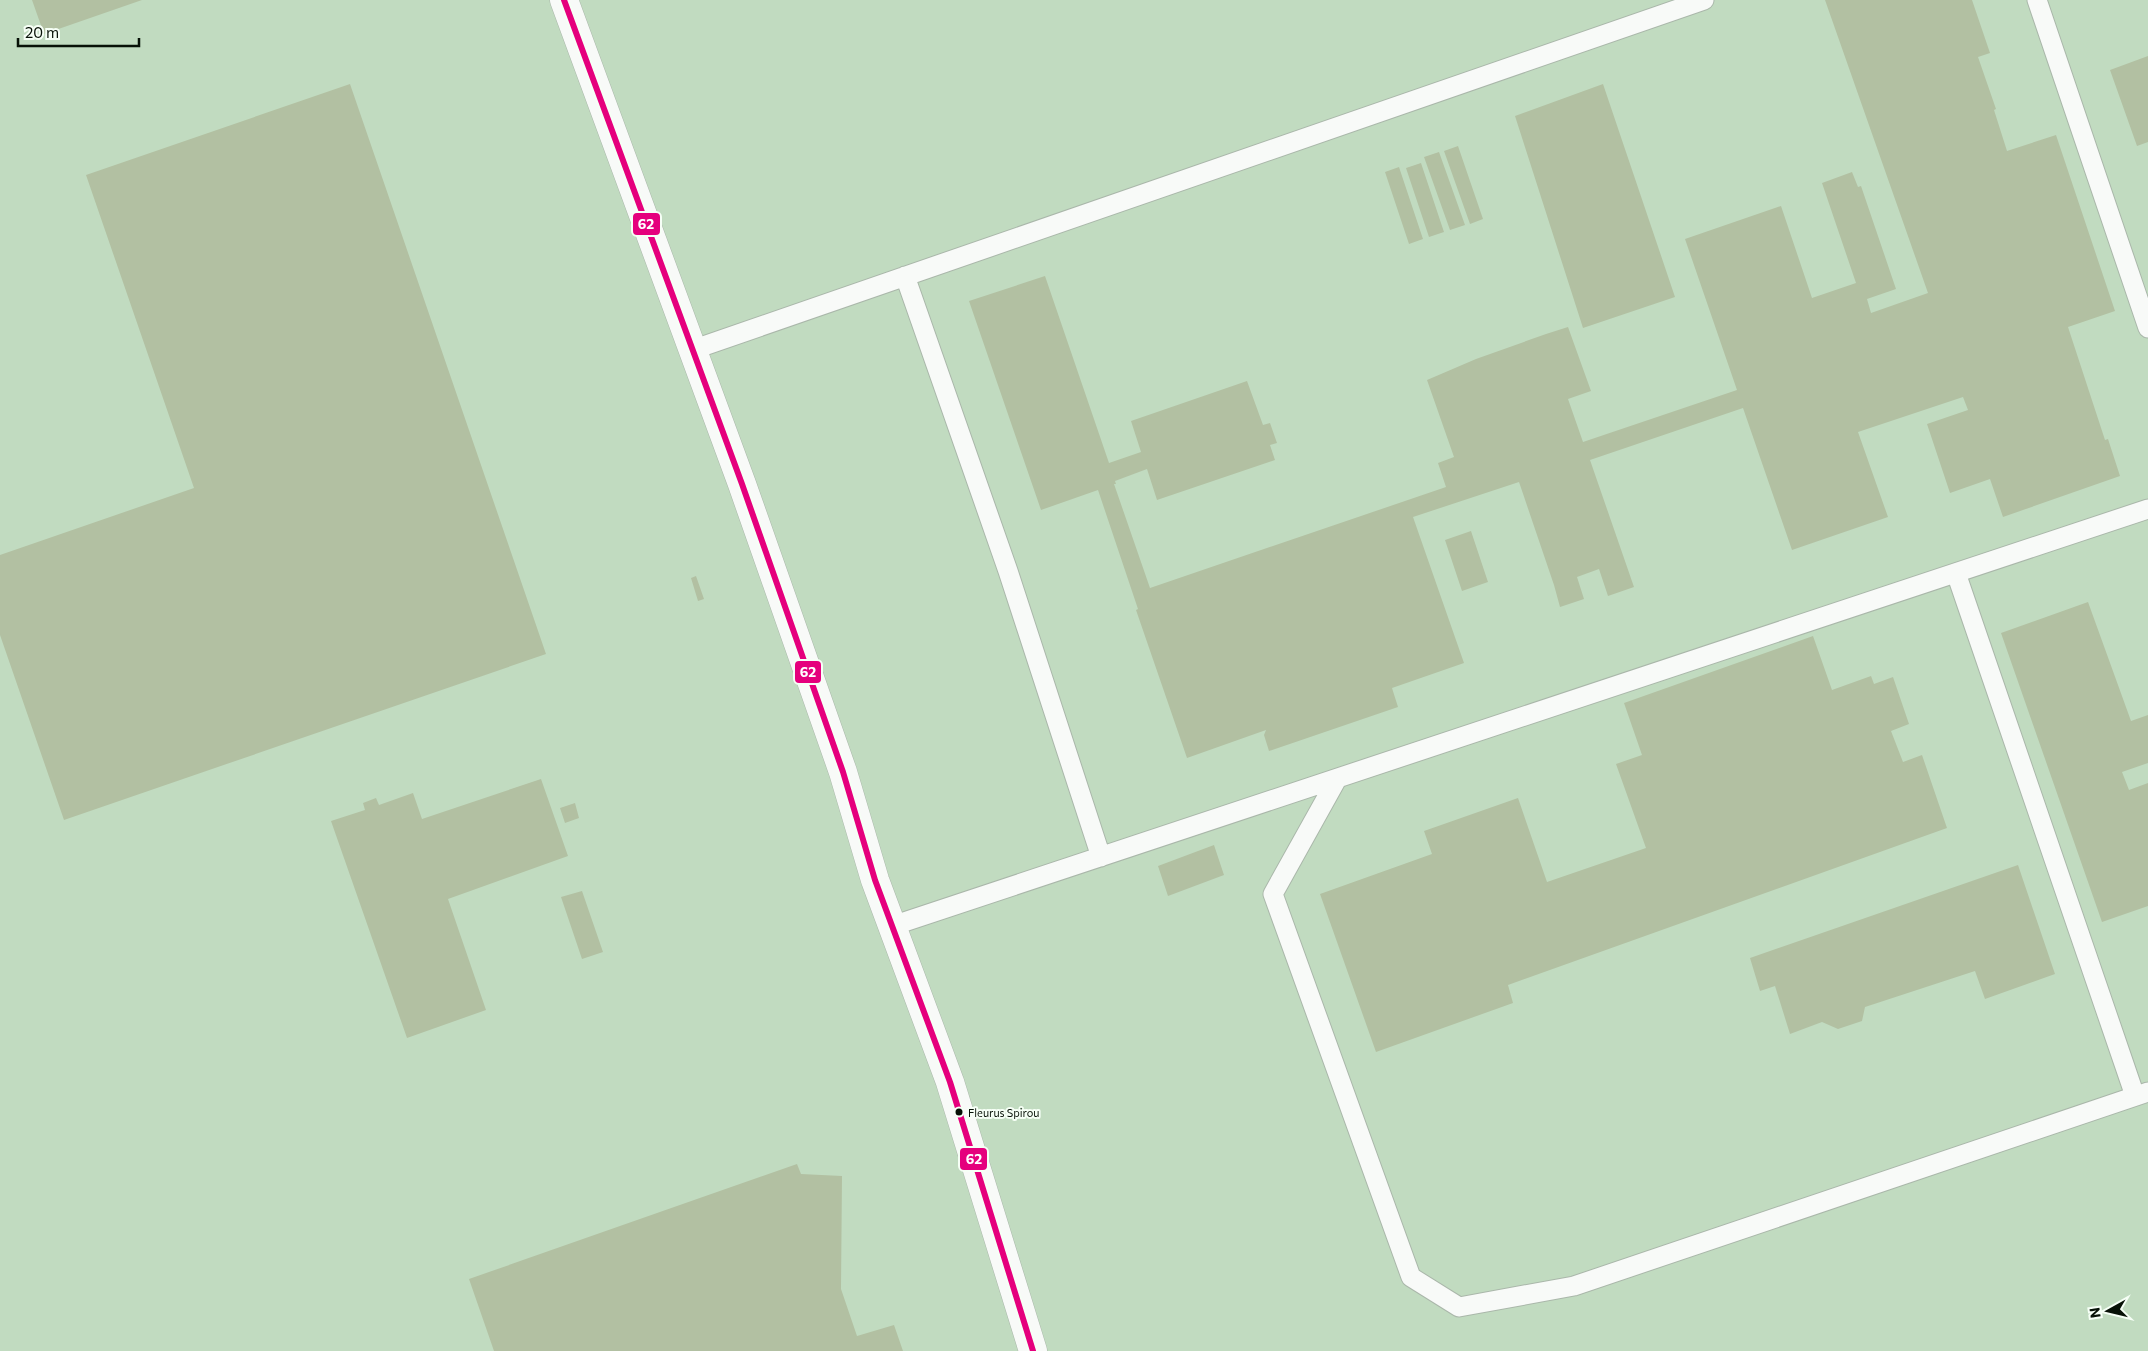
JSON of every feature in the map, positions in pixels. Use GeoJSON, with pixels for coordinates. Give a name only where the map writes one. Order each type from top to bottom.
{"type":"FeatureCollection","features":[{"type":"Feature","properties":{"kind":"street"},"geometry":{"type":"LineString","coordinates":[[564,0],[742,484],[843,772],[876,880],[950,1082],[1033,1351]]}},
{"type":"Feature","properties":{"kind":"lane"},"geometry":{"type":"LineString","coordinates":[[692,350],[1704,0]]}},
{"type":"Feature","properties":{"kind":"lane"},"geometry":{"type":"LineString","coordinates":[[2037,0],[2148,328]]}},
{"type":"Feature","properties":{"kind":"lane"},"geometry":{"type":"LineString","coordinates":[[905,276],[1008,571],[1101,858]]}},
{"type":"Feature","properties":{"kind":"lane"},"geometry":{"type":"LineString","coordinates":[[892,926],[2148,509]]}},
{"type":"Feature","properties":{"kind":"lane"},"geometry":{"type":"LineString","coordinates":[[1337,779],[1273,894],[1411,1277],[1459,1307],[1574,1286],[2142,1094],[1956,573]]}},
{"type":"Feature","properties":{"kind":"shaded area"},"geometry":{"type":"Polygon","coordinates":[[[0,0],[2148,0],[2148,1351],[0,1351],[0,0]]]}},
{"type":"Feature","properties":{"kind":"building"},"geometry":{"type":"Polygon","coordinates":[[[32,0],[142,0],[44,34],[32,0]]]}},
{"type":"Feature","properties":{"kind":"building"},"geometry":{"type":"Polygon","coordinates":[[[1825,0],[1972,0],[1990,53],[1978,57],[1996,109],[1994,110],[2007,151],[2056,135],[2115,311],[2068,327],[2105,440],[2108,439],[2120,476],[2003,517],[1990,479],[1950,493],[1927,424],[1968,410],[1963,397],[1858,432],[1888,517],[1792,550],[1743,408],[1590,460],[1634,587],[1608,596],[1599,569],[1577,577],[1584,599],[1560,607],[1519,482],[1413,517],[1464,663],[1392,688],[1398,707],[1269,751],[1264,735],[1266,730],[1187,758],[1136,610],[1138,609],[1098,490],[1041,510],[969,301],[1045,276],[1109,463],[1141,452],[1131,421],[1247,381],[1263,425],[1270,423],[1277,443],[1270,445],[1275,460],[1157,500],[1147,469],[1115,481],[1116,484],[1114,484],[1150,588],[1446,487],[1438,463],[1454,457],[1427,380],[1476,359],[1546,334],[1568,327],[1591,391],[1568,399],[1583,442],[1737,390],[1685,239],[1781,206],[1812,298],[1856,283],[1822,183],[1852,172],[1858,187],[1861,186],[1896,289],[1867,299],[1871,313],[1928,293],[1825,0]]]}},
{"type":"Feature","properties":{"kind":"building"},"geometry":{"type":"Polygon","coordinates":[[[2148,56],[2148,142],[2137,146],[2110,70],[2148,56]]]}},
{"type":"Feature","properties":{"kind":"building"},"geometry":{"type":"Polygon","coordinates":[[[350,84],[546,654],[64,820],[0,635],[0,555],[194,488],[86,175],[350,84]]]}},
{"type":"Feature","properties":{"kind":"building"},"geometry":{"type":"Polygon","coordinates":[[[1603,84],[1675,297],[1583,328],[1515,116],[1603,84]]]}},
{"type":"Feature","properties":{"kind":"building"},"geometry":{"type":"Polygon","coordinates":[[[1458,146],[1483,219],[1470,224],[1444,151],[1458,146]]]}},
{"type":"Feature","properties":{"kind":"building"},"geometry":{"type":"Polygon","coordinates":[[[1439,152],[1465,225],[1450,230],[1424,157],[1439,152]]]}},
{"type":"Feature","properties":{"kind":"building"},"geometry":{"type":"Polygon","coordinates":[[[1421,163],[1444,232],[1429,237],[1406,168],[1421,163]]]}},
{"type":"Feature","properties":{"kind":"building"},"geometry":{"type":"Polygon","coordinates":[[[1399,167],[1423,239],[1409,244],[1385,172],[1399,167]]]}},
{"type":"Feature","properties":{"kind":"building"},"geometry":{"type":"Polygon","coordinates":[[[1471,531],[1488,582],[1462,591],[1445,540],[1471,531]]]}},
{"type":"Feature","properties":{"kind":"building"},"geometry":{"type":"Polygon","coordinates":[[[696,576],[704,599],[698,601],[691,578],[696,576]]]}},
{"type":"Feature","properties":{"kind":"building"},"geometry":{"type":"Polygon","coordinates":[[[2088,602],[2131,721],[2148,715],[2148,763],[2122,772],[2129,790],[2148,783],[2148,906],[2102,922],[2001,633],[2088,602]]]}},
{"type":"Feature","properties":{"kind":"building"},"geometry":{"type":"Polygon","coordinates":[[[1813,636],[1832,690],[1871,676],[1874,684],[1893,677],[1909,724],[1891,731],[1903,762],[1922,755],[1947,828],[1508,985],[1513,1003],[1376,1052],[1320,894],[1432,854],[1424,831],[1518,798],[1547,882],[1646,848],[1616,764],[1642,755],[1624,703],[1813,636]]]}},
{"type":"Feature","properties":{"kind":"building"},"geometry":{"type":"Polygon","coordinates":[[[541,779],[568,856],[448,899],[486,1010],[407,1038],[331,821],[365,810],[363,803],[376,798],[379,805],[413,793],[422,819],[541,779]]]}},
{"type":"Feature","properties":{"kind":"building"},"geometry":{"type":"Polygon","coordinates":[[[575,803],[579,818],[565,823],[560,808],[575,803]]]}},
{"type":"Feature","properties":{"kind":"building"},"geometry":{"type":"Polygon","coordinates":[[[1214,845],[1224,875],[1168,896],[1158,866],[1214,845]]]}},
{"type":"Feature","properties":{"kind":"building"},"geometry":{"type":"Polygon","coordinates":[[[2018,865],[2055,974],[1985,999],[1975,971],[1865,1007],[1862,1021],[1838,1029],[1822,1022],[1790,1034],[1775,986],[1760,991],[1750,958],[2018,865]]]}},
{"type":"Feature","properties":{"kind":"building"},"geometry":{"type":"Polygon","coordinates":[[[582,891],[603,952],[582,959],[561,897],[582,891]]]}},
{"type":"Feature","properties":{"kind":"building"},"geometry":{"type":"Polygon","coordinates":[[[797,1164],[801,1174],[842,1176],[841,1289],[857,1336],[894,1325],[903,1351],[494,1351],[469,1279],[797,1164]]]}},
{"type":"Feature","properties":{"kind":"transit line","name":"62"},"geometry":{"type":"LineString","coordinates":[[564,0],[742,484],[843,772],[875,880],[950,1082],[1033,1351]]}},
{"type":"Feature","properties":{"kind":"place","name":"Fleurus Spirou"},"geometry":{"type":"Point","coordinates":[959,1112]}}]}
